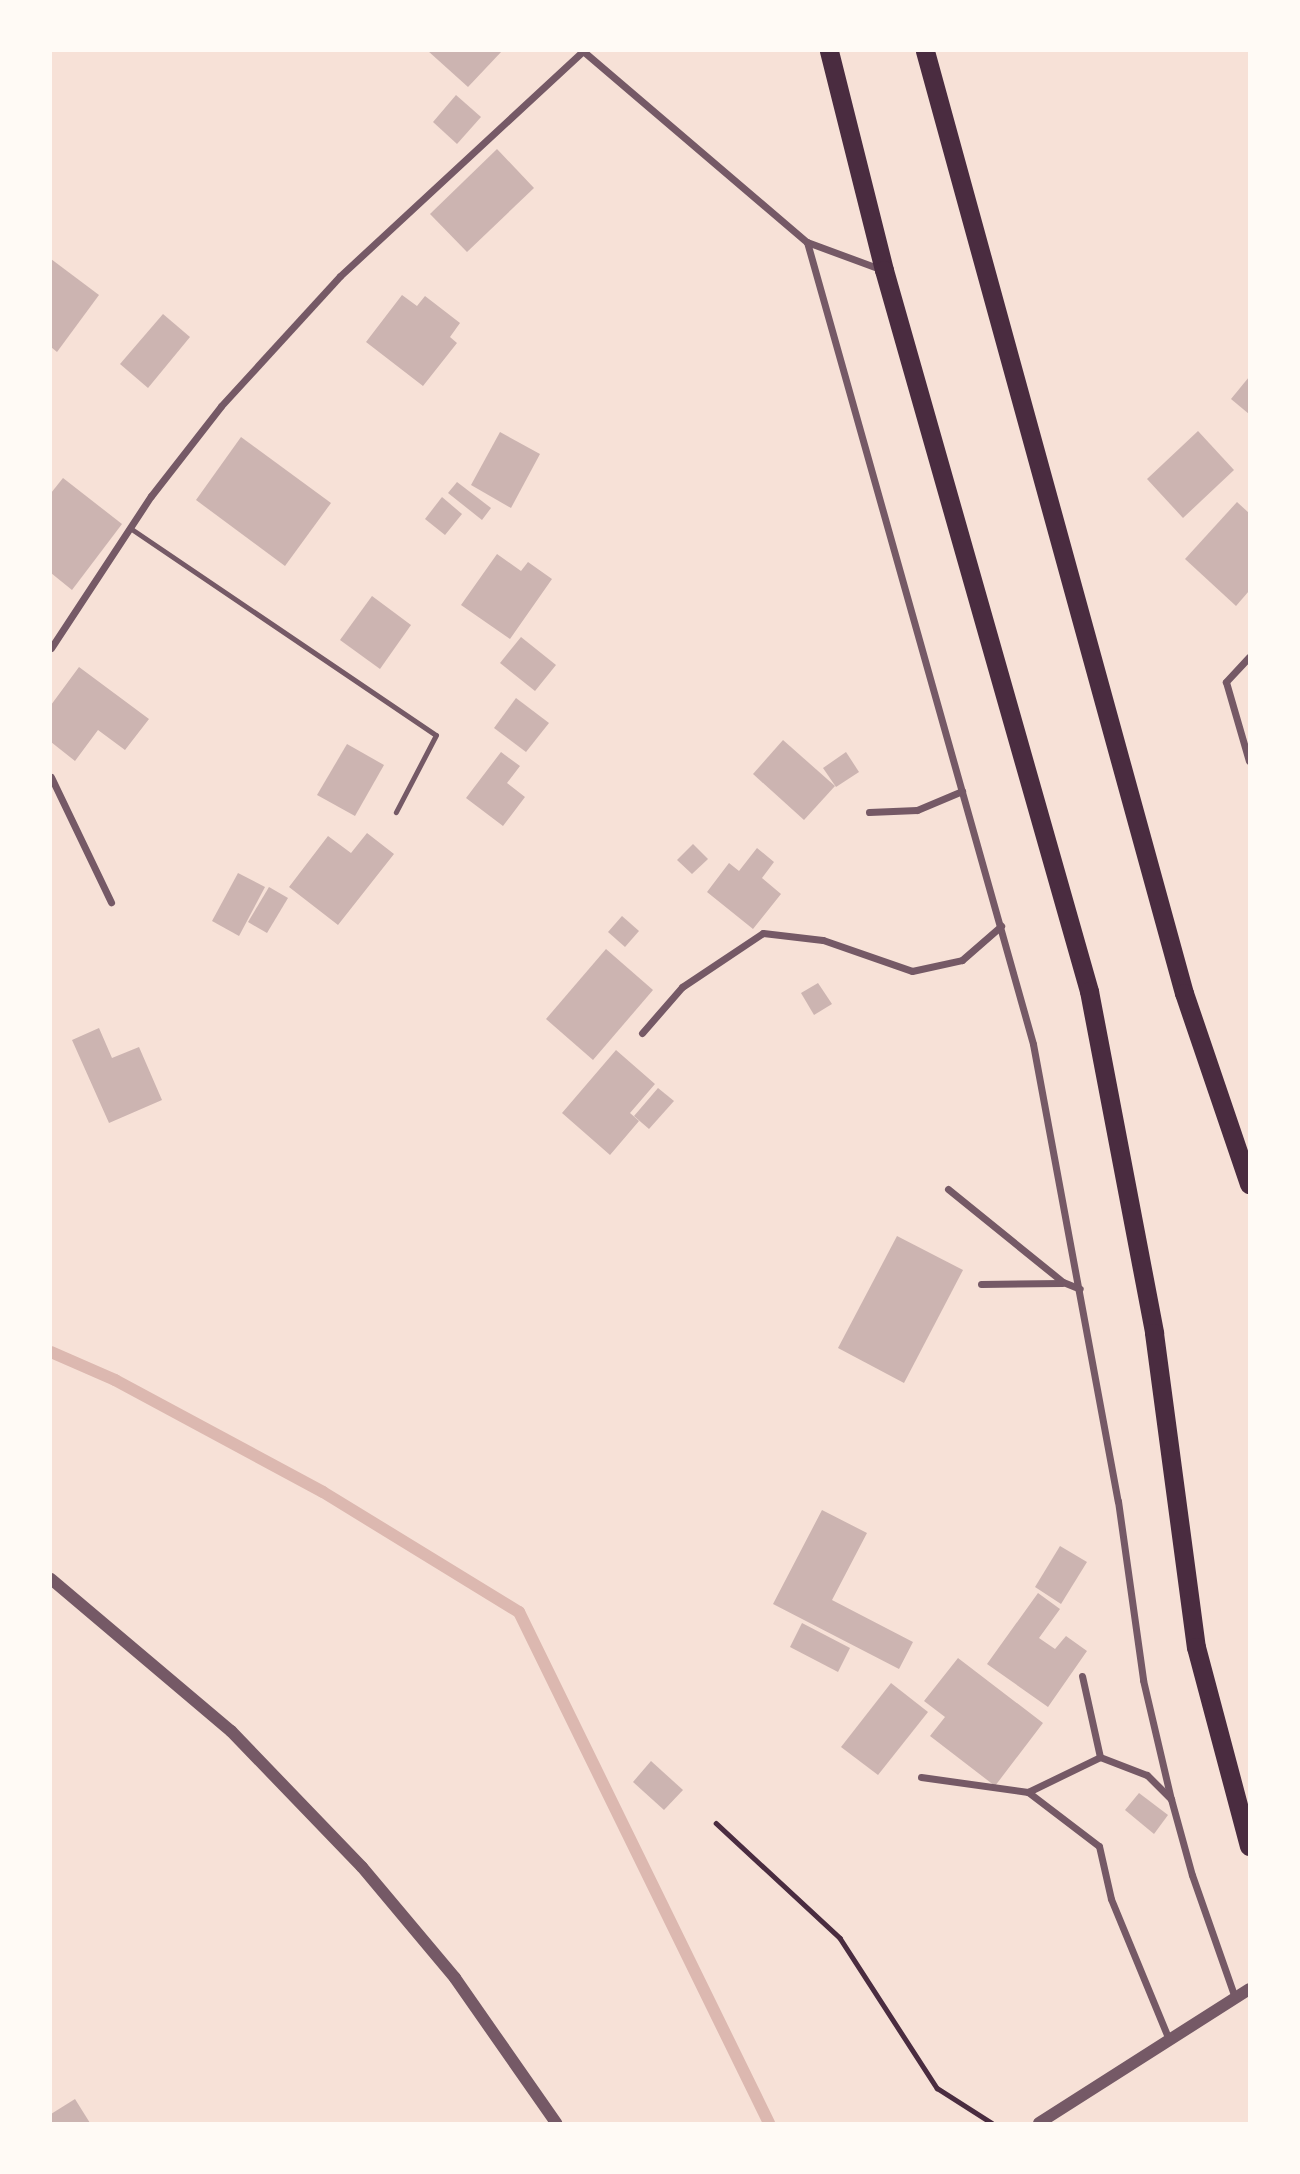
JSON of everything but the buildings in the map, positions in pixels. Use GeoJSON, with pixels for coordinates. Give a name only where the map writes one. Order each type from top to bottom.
{"type":"FeatureCollection","features":[{"type":"Feature","properties":{"kind":"highway"},"geometry":{"type":"LineString","coordinates":[[829,51],[884,270],[1088,991],[1154,1333],[1196,1647],[1249,1846]]}},
{"type":"Feature","properties":{"kind":"highway"},"geometry":{"type":"LineString","coordinates":[[925,51],[1184,993],[1249,1184]]}},
{"type":"Feature","properties":{"kind":"street"},"geometry":{"type":"LineString","coordinates":[[51,648],[130,528],[221,406],[340,276],[583,51],[807,242],[884,270]]}},
{"type":"Feature","properties":{"kind":"street"},"geometry":{"type":"LineString","coordinates":[[807,242],[1033,1044],[1118,1501],[1143,1680],[1192,1875],[1236,1998]]}},
{"type":"Feature","properties":{"kind":"street"},"geometry":{"type":"LineString","coordinates":[[1249,657],[1226,682],[1249,761]]}},
{"type":"Feature","properties":{"kind":"street"},"geometry":{"type":"LineString","coordinates":[[51,777],[111,902]]}},
{"type":"Feature","properties":{"kind":"street"},"geometry":{"type":"LineString","coordinates":[[869,812],[917,810],[962,791]]}},
{"type":"Feature","properties":{"kind":"street"},"geometry":{"type":"LineString","coordinates":[[642,1032],[682,987],[763,933],[823,940],[912,971],[962,960],[1001,926]]}},
{"type":"Feature","properties":{"kind":"street"},"geometry":{"type":"LineString","coordinates":[[948,1189],[1063,1283],[1080,1289]]}},
{"type":"Feature","properties":{"kind":"street"},"geometry":{"type":"LineString","coordinates":[[981,1284],[1063,1283]]}},
{"type":"Feature","properties":{"kind":"street"},"geometry":{"type":"LineString","coordinates":[[51,1579],[231,1731],[362,1867],[455,1978],[555,2123]]}},
{"type":"Feature","properties":{"kind":"street"},"geometry":{"type":"LineString","coordinates":[[1082,1676],[1100,1757]]}},
{"type":"Feature","properties":{"kind":"street"},"geometry":{"type":"LineString","coordinates":[[1028,1792],[1100,1757],[1147,1776],[1171,1798]]}},
{"type":"Feature","properties":{"kind":"street"},"geometry":{"type":"LineString","coordinates":[[921,1777],[1028,1792],[1099,1846],[1111,1899],[1169,2040]]}},
{"type":"Feature","properties":{"kind":"street"},"geometry":{"type":"LineString","coordinates":[[1039,2123],[1249,1989]]}},
{"type":"Feature","properties":{"kind":"lane"},"geometry":{"type":"LineString","coordinates":[[130,528],[436,735],[396,812]]}},
{"type":"Feature","properties":{"kind":"path"},"geometry":{"type":"LineString","coordinates":[[716,1823],[840,1938],[937,2088],[992,2123]]}},
{"type":"Feature","properties":{"kind":"waterway"},"geometry":{"type":"LineString","coordinates":[[51,1352],[115,1380],[323,1492],[519,1612],[769,2123]]}}]}
